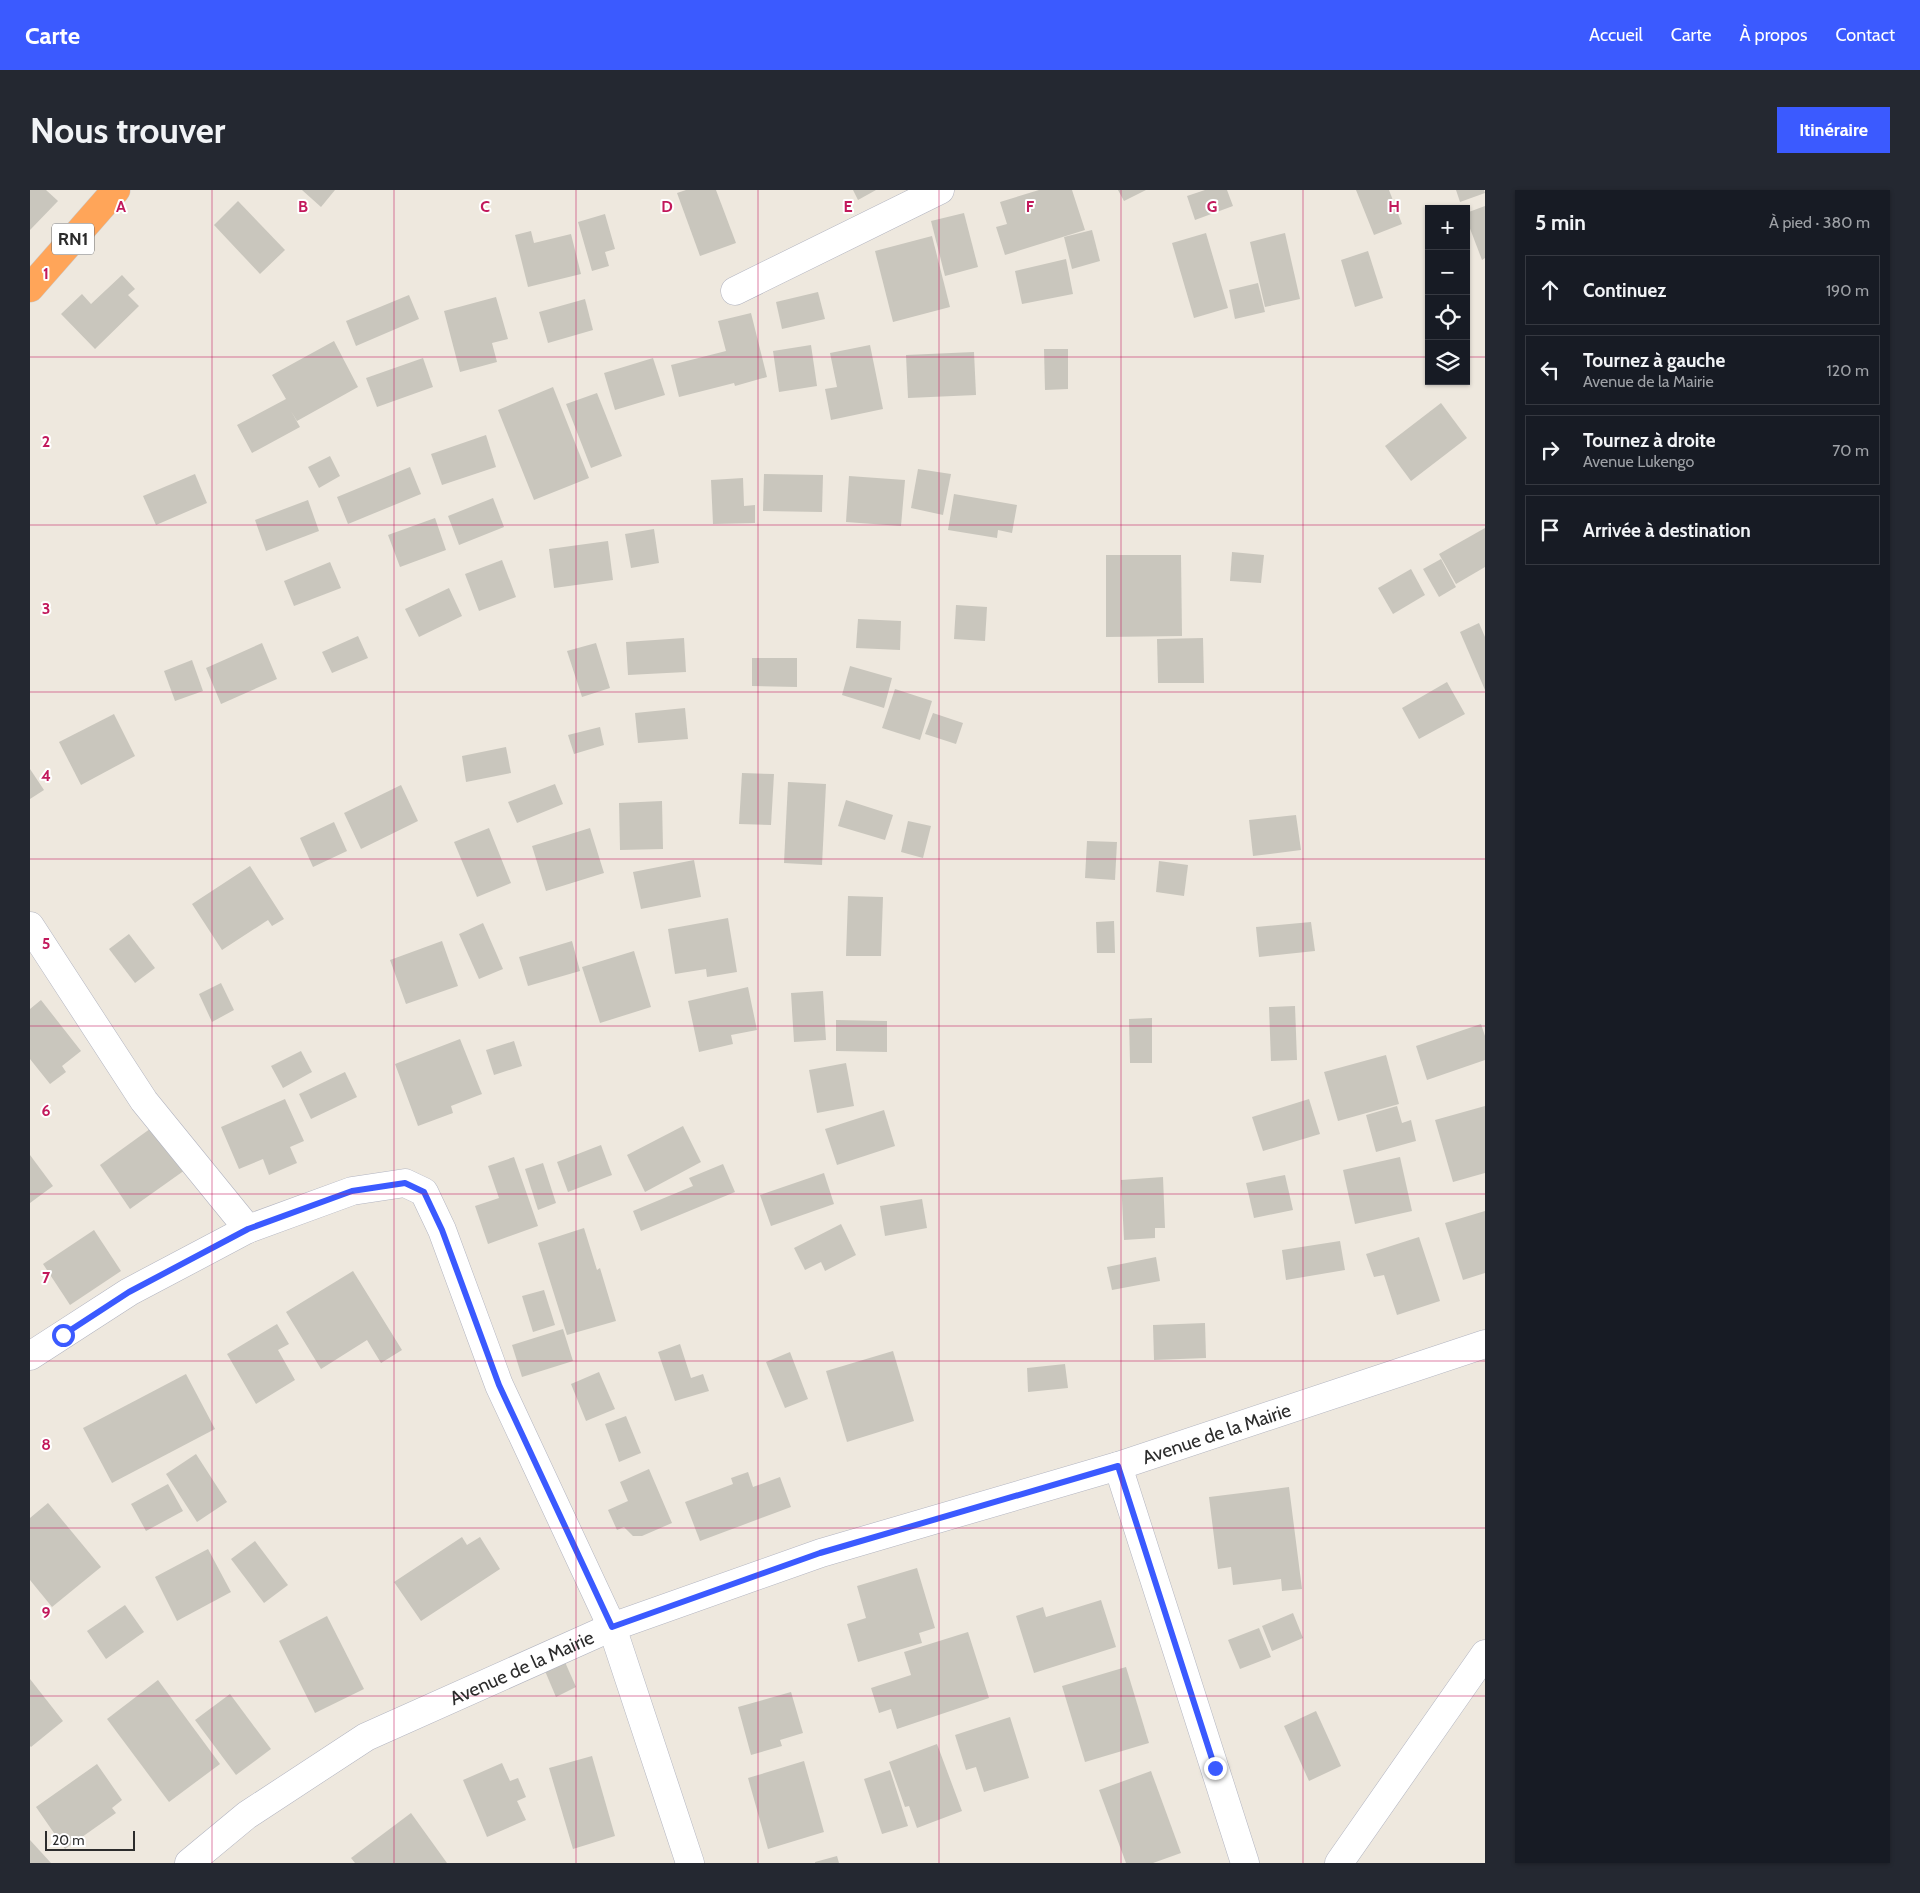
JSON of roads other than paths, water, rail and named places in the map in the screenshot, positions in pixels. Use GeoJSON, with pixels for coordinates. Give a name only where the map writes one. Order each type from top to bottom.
{"type":"FeatureCollection","features":[{"type":"Feature","properties":{"kind":"highway","name":"RN1"},"geometry":{"type":"LineString","coordinates":[[30,288],[116,190]]}},
{"type":"Feature","properties":{"kind":"street"},"geometry":{"type":"LineString","coordinates":[[735,291],[940,190]]}},
{"type":"Feature","properties":{"kind":"street"},"geometry":{"type":"LineString","coordinates":[[30,926],[144,1101],[248,1229]]}},
{"type":"Feature","properties":{"kind":"street"},"geometry":{"type":"LineString","coordinates":[[30,1356],[129,1292],[248,1229],[352,1191],[405,1183],[424,1192],[442,1230],[499,1385],[612,1627],[690,1863]]}},
{"type":"Feature","properties":{"kind":"street","name":"Avenue de la Mairie"},"geometry":{"type":"LineString","coordinates":[[189,1863],[247,1815],[366,1737],[612,1627],[820,1553],[1118,1466],[1485,1344]]}},
{"type":"Feature","properties":{"kind":"street"},"geometry":{"type":"LineString","coordinates":[[1118,1466],[1245,1863]]}},
{"type":"Feature","properties":{"kind":"street"},"geometry":{"type":"LineString","coordinates":[[1338,1863],[1475,1677],[1485,1654]]}}]}
